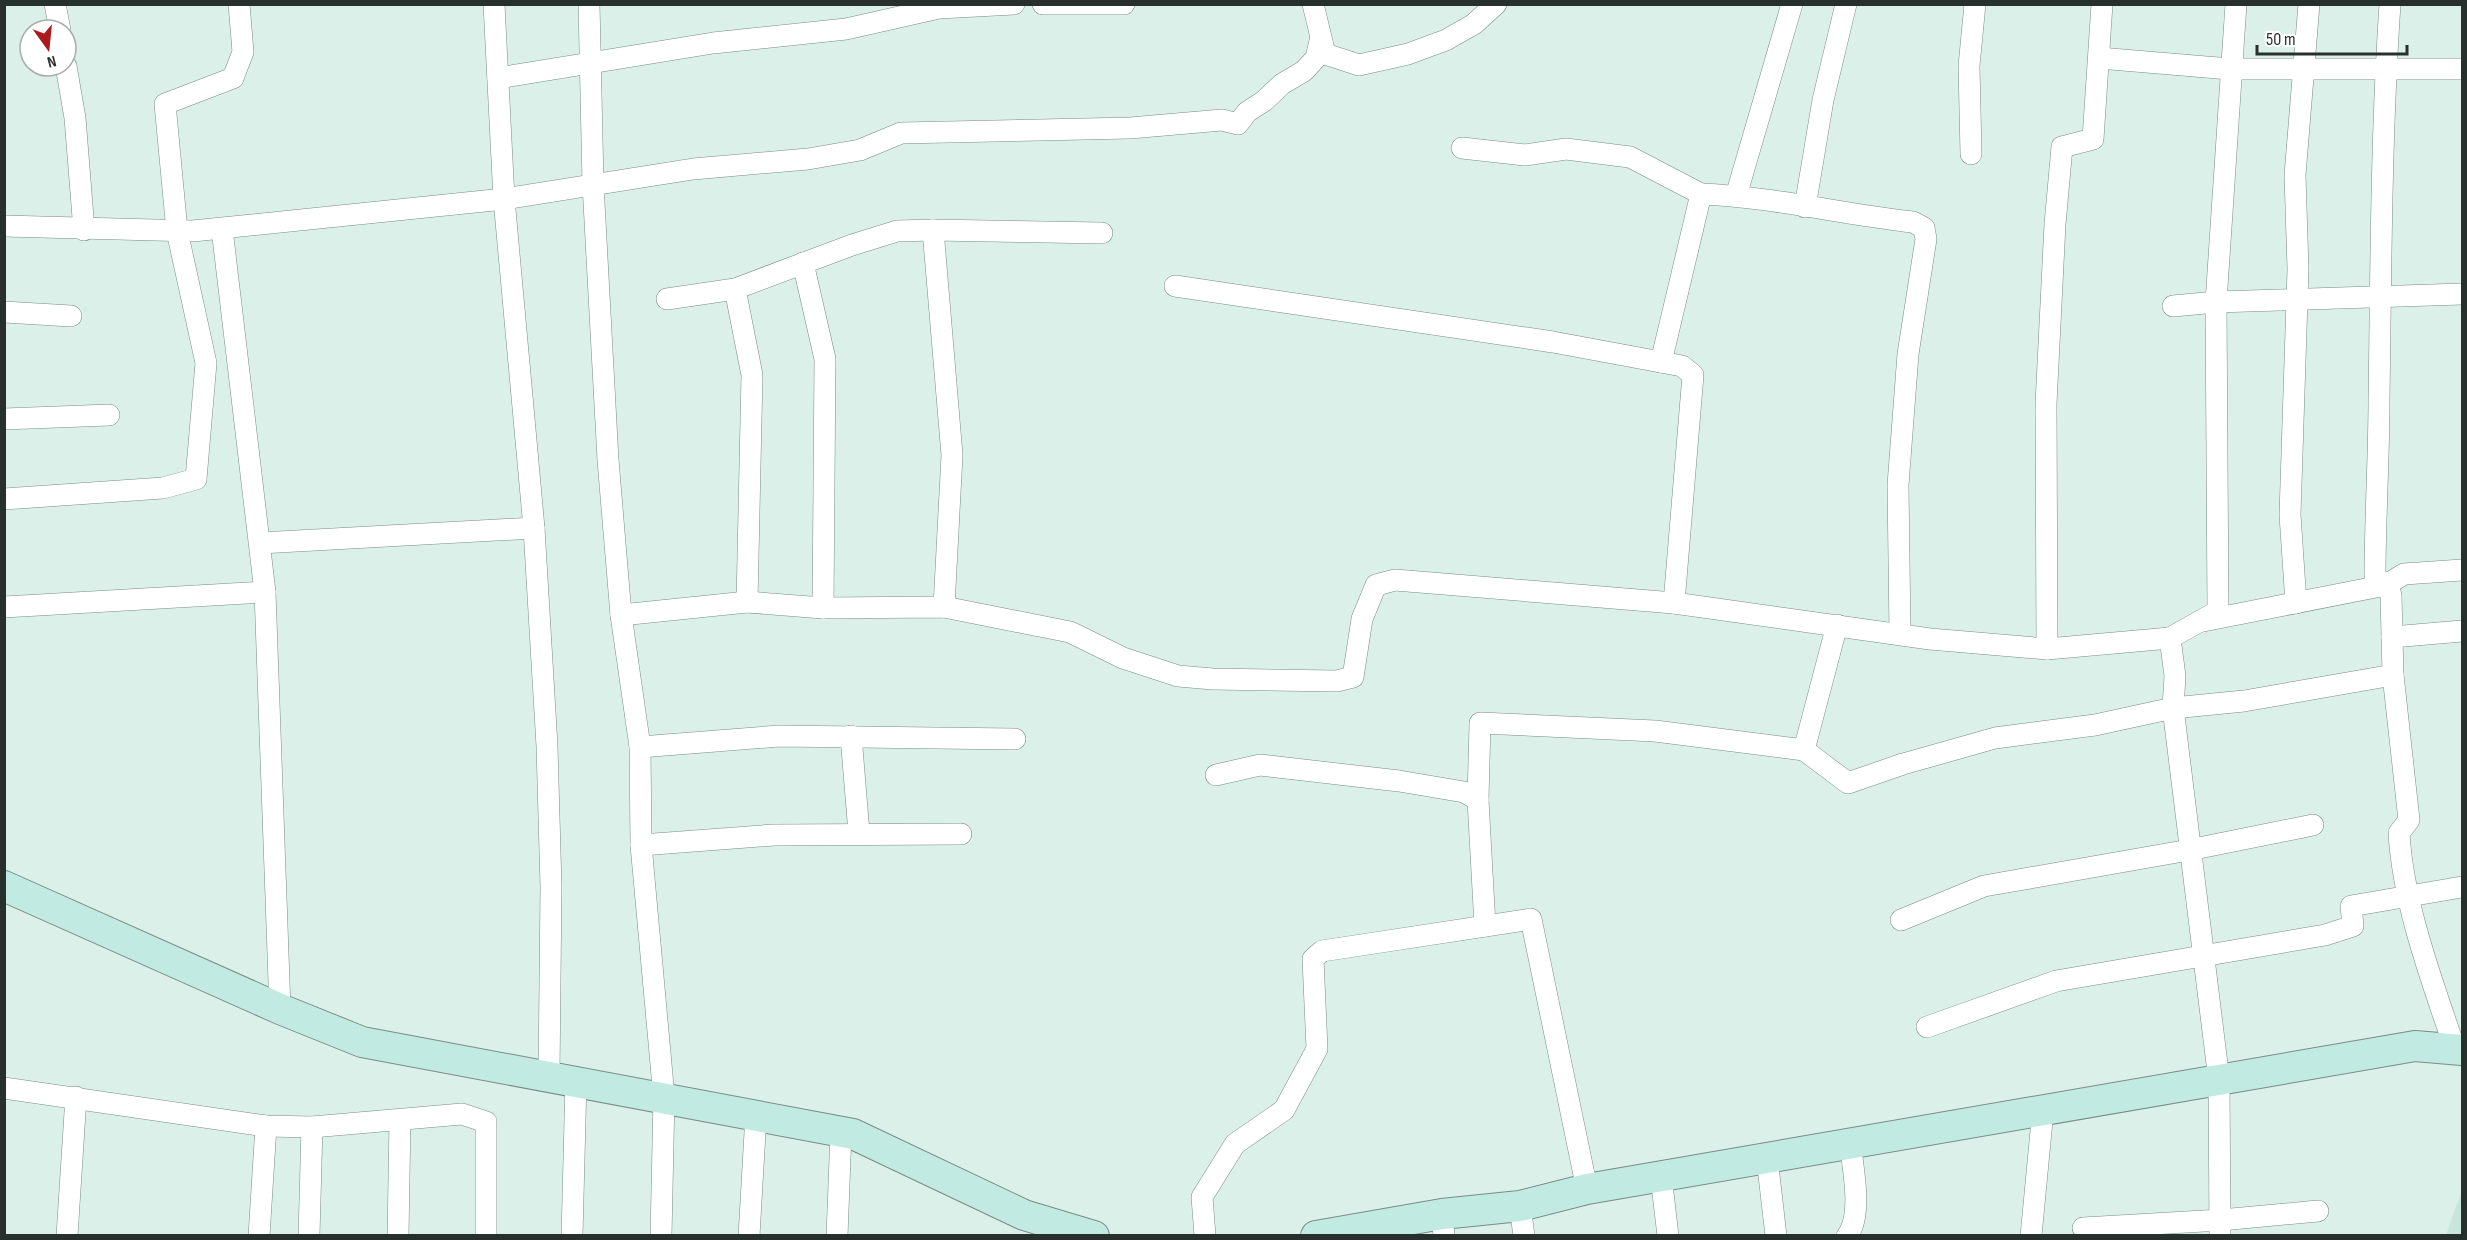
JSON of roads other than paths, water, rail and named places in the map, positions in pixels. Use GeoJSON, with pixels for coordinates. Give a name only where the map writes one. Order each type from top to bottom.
{"type":"FeatureCollection","features":[{"type":"Feature","properties":{"kind":"street"},"geometry":{"type":"LineString","coordinates":[[4,499],[163,488],[196,479],[206,363],[177,231],[165,104],[233,78],[243,52],[239,4]]}},
{"type":"Feature","properties":{"kind":"street"},"geometry":{"type":"LineString","coordinates":[[494,4],[504,199],[534,528],[547,746],[551,887],[572,1236]]}},
{"type":"Feature","properties":{"kind":"street"},"geometry":{"type":"LineString","coordinates":[[589,4],[593,184],[608,460],[621,615],[640,747],[641,845],[664,1097],[661,1236]]}},
{"type":"Feature","properties":{"kind":"street"},"geometry":{"type":"LineString","coordinates":[[498,78],[713,43],[846,29],[939,8],[1014,4]]}},
{"type":"Feature","properties":{"kind":"street"},"geometry":{"type":"LineString","coordinates":[[1043,4],[1124,4]]}},
{"type":"Feature","properties":{"kind":"street"},"geometry":{"type":"LineString","coordinates":[[1313,4],[1320,41],[1325,54],[1359,65],[1408,54],[1446,40],[1474,24],[1496,4]]}},
{"type":"Feature","properties":{"kind":"street"},"geometry":{"type":"LineString","coordinates":[[1736,196],[1792,4]]}},
{"type":"Feature","properties":{"kind":"street"},"geometry":{"type":"LineString","coordinates":[[1805,207],[1822,100],[1846,4]]}},
{"type":"Feature","properties":{"kind":"street"},"geometry":{"type":"LineString","coordinates":[[1971,154],[1970,66],[1975,4]]}},
{"type":"Feature","properties":{"kind":"street"},"geometry":{"type":"LineString","coordinates":[[2047,649],[2046,404],[2055,224],[2062,147],[2093,139],[2102,4]]}},
{"type":"Feature","properties":{"kind":"street"},"geometry":{"type":"LineString","coordinates":[[621,615],[747,602],[823,608],[944,607],[1070,632],[1123,658],[1178,676],[1213,680],[1337,681],[1353,677],[1362,619],[1376,585],[1395,580],[1674,603],[1900,634],[2047,649],[2170,638],[2218,611],[2216,302],[2235,4]]}},
{"type":"Feature","properties":{"kind":"street"},"geometry":{"type":"LineString","coordinates":[[2296,603],[2290,515],[2298,269],[2295,175],[2309,4]]}},
{"type":"Feature","properties":{"kind":"street"},"geometry":{"type":"LineString","coordinates":[[1331,1234],[1443,1225],[1587,1189],[2415,1046],[2459,1050],[2408,897],[2401,863],[2399,833],[2409,820],[2393,675],[2391,595],[2386,585],[2375,578],[2380,296],[2390,4]]}},
{"type":"Feature","properties":{"kind":"street"},"geometry":{"type":"LineString","coordinates":[[4,226],[84,230],[222,229],[504,199],[693,169],[807,159],[860,150],[902,134],[1130,128],[1222,120],[1238,124],[1247,112],[1264,101],[1282,84],[1304,71],[1316,58],[1320,41]]}},
{"type":"Feature","properties":{"kind":"street"},"geometry":{"type":"LineString","coordinates":[[2099,58],[2230,69],[2463,69]]}},
{"type":"Feature","properties":{"kind":"street"},"geometry":{"type":"LineString","coordinates":[[68,78],[75,118],[84,230]]}},
{"type":"Feature","properties":{"kind":"street"},"geometry":{"type":"LineString","coordinates":[[1462,148],[1524,155],[1566,148],[1630,158],[1701,195],[1736,196],[1913,222],[1924,228],[1926,239],[1908,354],[1898,485],[1900,634]]}},
{"type":"Feature","properties":{"kind":"street"},"geometry":{"type":"LineString","coordinates":[[1661,362],[1701,195]]}},
{"type":"Feature","properties":{"kind":"street"},"geometry":{"type":"LineString","coordinates":[[222,229],[265,592],[280,1009]]}},
{"type":"Feature","properties":{"kind":"street"},"geometry":{"type":"LineString","coordinates":[[933,230],[952,455],[944,607]]}},
{"type":"Feature","properties":{"kind":"street"},"geometry":{"type":"LineString","coordinates":[[667,299],[735,289],[897,231],[1102,232]]}},
{"type":"Feature","properties":{"kind":"street"},"geometry":{"type":"LineString","coordinates":[[804,263],[825,359],[823,608]]}},
{"type":"Feature","properties":{"kind":"street"},"geometry":{"type":"LineString","coordinates":[[1175,286],[1553,342],[1682,366],[1693,375],[1674,603]]}},
{"type":"Feature","properties":{"kind":"street"},"geometry":{"type":"LineString","coordinates":[[735,289],[753,375],[747,602]]}},
{"type":"Feature","properties":{"kind":"street"},"geometry":{"type":"LineString","coordinates":[[2174,306],[2216,302],[2463,294]]}},
{"type":"Feature","properties":{"kind":"street"},"geometry":{"type":"LineString","coordinates":[[4,312],[71,316]]}},
{"type":"Feature","properties":{"kind":"street"},"geometry":{"type":"LineString","coordinates":[[4,419],[110,415]]}},
{"type":"Feature","properties":{"kind":"street"},"geometry":{"type":"LineString","coordinates":[[260,543],[534,528]]}},
{"type":"Feature","properties":{"kind":"street"},"geometry":{"type":"LineString","coordinates":[[2200,622],[2386,585],[2404,574],[2463,570]]}},
{"type":"Feature","properties":{"kind":"street"},"geometry":{"type":"LineString","coordinates":[[4,607],[265,592]]}},
{"type":"Feature","properties":{"kind":"street"},"geometry":{"type":"LineString","coordinates":[[1804,750],[1837,625]]}},
{"type":"Feature","properties":{"kind":"street"},"geometry":{"type":"LineString","coordinates":[[2392,638],[2463,631]]}},
{"type":"Feature","properties":{"kind":"street"},"geometry":{"type":"LineString","coordinates":[[2170,638],[2175,676],[2173,708],[2219,1080],[2220,1228]]}},
{"type":"Feature","properties":{"kind":"street"},"geometry":{"type":"LineString","coordinates":[[1485,926],[1478,800],[1480,723],[1655,731],[1804,750],[1848,783],[1903,764],[1995,738],[2095,724],[2173,708],[2244,701],[2393,675]]}},
{"type":"Feature","properties":{"kind":"street"},"geometry":{"type":"LineString","coordinates":[[640,747],[779,736],[1015,739]]}},
{"type":"Feature","properties":{"kind":"street"},"geometry":{"type":"LineString","coordinates":[[851,736],[859,833]]}},
{"type":"Feature","properties":{"kind":"street"},"geometry":{"type":"LineString","coordinates":[[1216,775],[1260,765],[1399,781],[1464,792],[1478,800]]}},
{"type":"Feature","properties":{"kind":"street"},"geometry":{"type":"LineString","coordinates":[[1901,920],[1984,886],[2189,850],[2313,825]]}},
{"type":"Feature","properties":{"kind":"street"},"geometry":{"type":"LineString","coordinates":[[641,845],[774,835],[960,834]]}},
{"type":"Feature","properties":{"kind":"street"},"geometry":{"type":"LineString","coordinates":[[4,886],[280,1009],[362,1042],[853,1134],[1023,1225],[1091,1235]]}},
{"type":"Feature","properties":{"kind":"street"},"geometry":{"type":"LineString","coordinates":[[1927,1027],[2056,981],[2325,935],[2353,926],[2351,906],[2463,887]]}},
{"type":"Feature","properties":{"kind":"street"},"geometry":{"type":"LineString","coordinates":[[1205,1236],[1202,1197],[1235,1144],[1284,1110],[1317,1049],[1313,959],[1322,951],[1531,919],[1587,1189]]}},
{"type":"Feature","properties":{"kind":"street"},"geometry":{"type":"LineString","coordinates":[[4,1088],[266,1126],[312,1127],[462,1114],[486,1122],[486,1236]]}},
{"type":"Feature","properties":{"kind":"street"},"geometry":{"type":"LineString","coordinates":[[67,1236],[76,1097]]}},
{"type":"Feature","properties":{"kind":"street"},"geometry":{"type":"LineString","coordinates":[[2031,1236],[2043,1110]]}},
{"type":"Feature","properties":{"kind":"street"},"geometry":{"type":"LineString","coordinates":[[749,1236],[756,1115]]}},
{"type":"Feature","properties":{"kind":"street"},"geometry":{"type":"LineString","coordinates":[[398,1236],[400,1120]]}},
{"type":"Feature","properties":{"kind":"street"},"geometry":{"type":"LineString","coordinates":[[259,1236],[266,1126]]}},
{"type":"Feature","properties":{"kind":"street"},"geometry":{"type":"LineString","coordinates":[[309,1236],[312,1127]]}},
{"type":"Feature","properties":{"kind":"street"},"geometry":{"type":"LineString","coordinates":[[837,1236],[841,1132]]}},
{"type":"Feature","properties":{"kind":"street"},"geometry":{"type":"LineString","coordinates":[[1847,1236],[1853,1228],[1855,1189],[1850,1143]]}},
{"type":"Feature","properties":{"kind":"street"},"geometry":{"type":"LineString","coordinates":[[1767,1158],[1776,1236]]}},
{"type":"Feature","properties":{"kind":"street"},"geometry":{"type":"LineString","coordinates":[[1661,1176],[1668,1236]]}},
{"type":"Feature","properties":{"kind":"street"},"geometry":{"type":"LineString","coordinates":[[1520,1206],[1524,1236]]}},
{"type":"Feature","properties":{"kind":"street"},"geometry":{"type":"LineString","coordinates":[[2083,1228],[2220,1228],[2318,1211]]}}]}
